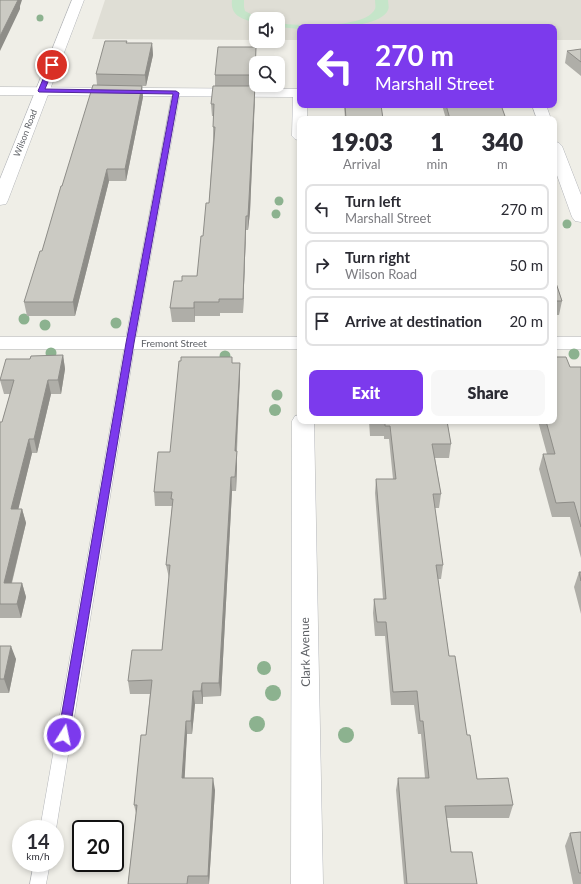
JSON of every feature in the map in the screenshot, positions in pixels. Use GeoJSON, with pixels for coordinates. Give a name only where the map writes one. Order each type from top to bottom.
{"type":"FeatureCollection","features":[{"type":"Feature","properties":{"kind":"street","name":"Wilson Road"},"geometry":{"type":"LineString","coordinates":[[0,200],[4,177],[78,0]]}},
{"type":"Feature","properties":{"kind":"street"},"geometry":{"type":"LineString","coordinates":[[0,91],[297,93]]}},
{"type":"Feature","properties":{"kind":"street"},"geometry":{"type":"LineString","coordinates":[[557,154],[581,217]]}},
{"type":"Feature","properties":{"kind":"street","name":"Fremont Street"},"geometry":{"type":"LineString","coordinates":[[0,343],[297,343]]}},
{"type":"Feature","properties":{"kind":"street"},"geometry":{"type":"LineString","coordinates":[[557,343],[581,343]]}},
{"type":"Feature","properties":{"kind":"street","name":"Clark Avenue"},"geometry":{"type":"LineString","coordinates":[[303,424],[307,884]]}},
{"type":"Feature","properties":{"kind":"lane"},"geometry":{"type":"LineString","coordinates":[[50,820],[130,343],[176,93]]}},
{"type":"Feature","properties":{"kind":"lane"},"geometry":{"type":"LineString","coordinates":[[38,884],[40,872]]}},
{"type":"Feature","properties":{"kind":"shaded area"},"geometry":{"type":"Polygon","coordinates":[[[105,0],[581,0],[581,40],[557,40],[557,24],[297,24],[297,40],[285,40],[285,12],[249,12],[249,40],[92,39],[105,0]]]}},
{"type":"Feature","properties":{"kind":"green space"},"geometry":{"type":"Polygon","coordinates":[[[232,0],[244,0],[245,11],[249,13],[249,21],[238,16],[233,10],[232,0]]]}},
{"type":"Feature","properties":{"kind":"green space"},"geometry":{"type":"Polygon","coordinates":[[[375,0],[388,0],[389,6],[387,12],[380,18],[363,24],[338,24],[359,20],[369,15],[375,9],[375,0]]]}},
{"type":"Feature","properties":{"kind":"green space"},"geometry":{"type":"Polygon","coordinates":[[[285,24],[297,25],[297,29],[285,28],[285,24]]]}},
{"type":"Feature","properties":{"kind":"building"},"geometry":{"type":"Polygon","coordinates":[[[0,0],[18,0],[0,36],[0,0]]]}},
{"type":"Feature","properties":{"kind":"building"},"geometry":{"type":"Polygon","coordinates":[[[105,41],[152,43],[145,75],[96,74],[105,41]]]}},
{"type":"Feature","properties":{"kind":"building"},"geometry":{"type":"Polygon","coordinates":[[[218,47],[256,48],[256,56],[249,56],[249,75],[215,75],[218,47]]]}},
{"type":"Feature","properties":{"kind":"building"},"geometry":{"type":"Polygon","coordinates":[[[581,49],[581,62],[567,51],[581,49]]]}},
{"type":"Feature","properties":{"kind":"building"},"geometry":{"type":"Polygon","coordinates":[[[93,85],[142,86],[125,169],[107,169],[73,302],[24,302],[40,251],[42,251],[93,85]]]}},
{"type":"Feature","properties":{"kind":"building"},"geometry":{"type":"Polygon","coordinates":[[[213,86],[249,86],[249,92],[255,92],[248,216],[246,216],[243,299],[219,299],[219,302],[194,302],[194,308],[170,308],[174,281],[182,281],[182,276],[197,276],[206,203],[209,203],[215,127],[213,127],[214,104],[211,104],[213,86]]]}},
{"type":"Feature","properties":{"kind":"building"},"geometry":{"type":"Polygon","coordinates":[[[345,108],[381,108],[383,116],[346,116],[345,108]]]}},
{"type":"Feature","properties":{"kind":"building"},"geometry":{"type":"Polygon","coordinates":[[[447,108],[502,108],[505,116],[449,116],[447,108]]]}},
{"type":"Feature","properties":{"kind":"building"},"geometry":{"type":"Polygon","coordinates":[[[557,286],[562,301],[557,301],[557,286]]]}},
{"type":"Feature","properties":{"kind":"building"},"geometry":{"type":"Polygon","coordinates":[[[63,355],[58,380],[48,380],[34,439],[29,439],[11,509],[22,509],[4,583],[22,583],[17,604],[0,604],[0,422],[2,422],[14,380],[0,380],[6,359],[30,359],[31,356],[63,355]]]}},
{"type":"Feature","properties":{"kind":"building"},"geometry":{"type":"Polygon","coordinates":[[[181,357],[232,357],[232,363],[240,363],[235,451],[237,451],[235,477],[231,477],[219,683],[202,683],[201,691],[193,691],[191,721],[186,721],[182,778],[213,778],[208,876],[188,876],[187,884],[128,884],[137,805],[134,805],[141,735],[146,735],[152,680],[128,681],[132,650],[162,650],[170,565],[166,565],[173,499],[171,499],[172,492],[154,492],[158,452],[170,452],[179,361],[181,361],[181,357]]]}},
{"type":"Feature","properties":{"kind":"building"},"geometry":{"type":"Polygon","coordinates":[[[557,357],[566,357],[570,367],[581,367],[581,527],[574,502],[556,503],[543,454],[555,454],[547,424],[557,424],[557,357]]]}},
{"type":"Feature","properties":{"kind":"building"},"geometry":{"type":"Polygon","coordinates":[[[385,424],[448,424],[451,444],[432,444],[441,494],[433,494],[443,565],[436,565],[449,656],[455,656],[467,735],[470,735],[477,779],[508,778],[513,805],[445,806],[451,852],[472,852],[477,884],[407,884],[398,778],[429,778],[423,721],[420,721],[417,691],[393,692],[386,622],[377,622],[374,599],[386,599],[376,479],[396,479],[390,426],[385,426],[385,424]]]}},
{"type":"Feature","properties":{"kind":"building"},"geometry":{"type":"Polygon","coordinates":[[[0,646],[11,646],[4,679],[0,679],[0,646]]]}},
{"type":"Feature","properties":{"kind":"building"},"geometry":{"type":"Polygon","coordinates":[[[581,832],[581,873],[579,873],[570,833],[581,832]]]}},
{"type":"Feature","properties":{"kind":"route"},"geometry":{"type":"LineString","coordinates":[[52,65],[41,91],[176,93],[130,343],[64,735]]}}]}
